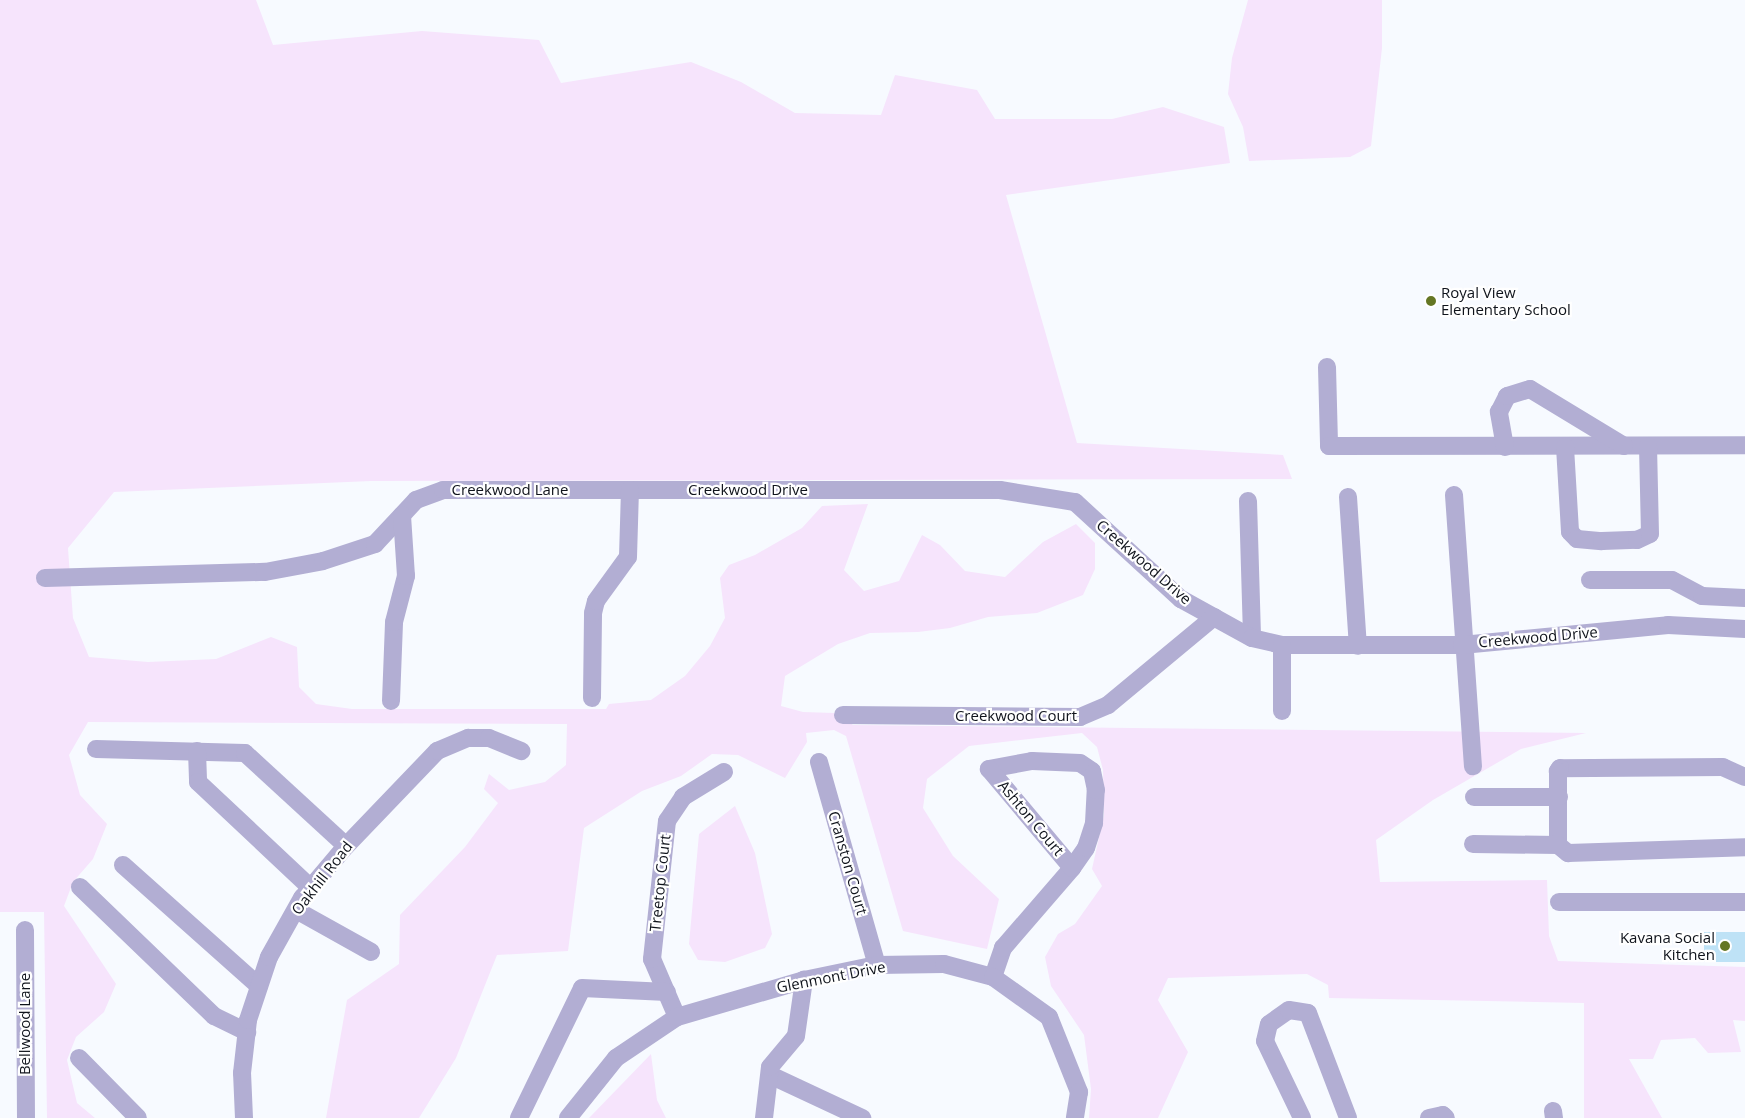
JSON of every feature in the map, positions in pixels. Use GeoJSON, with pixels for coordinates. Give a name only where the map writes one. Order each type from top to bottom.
{"type":"FeatureCollection","features":[{"type":"Feature","properties":{"kind":"street"},"geometry":{"type":"LineString","coordinates":[[1327,367],[1329,446],[1745,446]]}},
{"type":"Feature","properties":{"kind":"street"},"geometry":{"type":"LineString","coordinates":[[1505,447],[1499,412],[1507,396],[1530,389],[1624,446]]}},
{"type":"Feature","properties":{"kind":"street"},"geometry":{"type":"LineString","coordinates":[[1565,447],[1570,532],[1577,539],[1602,541],[1637,540],[1650,534],[1648,446]]}},
{"type":"Feature","properties":{"kind":"street","name":"Creekwood Lane"},"geometry":{"type":"LineString","coordinates":[[45,578],[265,572],[324,561],[375,544],[416,500],[443,490],[630,490]]}},
{"type":"Feature","properties":{"kind":"street"},"geometry":{"type":"LineString","coordinates":[[592,698],[593,613],[596,601],[628,557],[630,490]]}},
{"type":"Feature","properties":{"kind":"street","name":"Creekwood Drive"},"geometry":{"type":"LineString","coordinates":[[630,490],[1000,490],[1075,502],[1181,599],[1252,638],[1282,645],[1462,645],[1668,625],[1745,628]]}},
{"type":"Feature","properties":{"kind":"street"},"geometry":{"type":"LineString","coordinates":[[1454,495],[1462,645],[1473,766]]}},
{"type":"Feature","properties":{"kind":"street"},"geometry":{"type":"LineString","coordinates":[[1348,497],[1358,646]]}},
{"type":"Feature","properties":{"kind":"street"},"geometry":{"type":"LineString","coordinates":[[1248,501],[1252,638]]}},
{"type":"Feature","properties":{"kind":"street"},"geometry":{"type":"LineString","coordinates":[[391,701],[394,622],[406,576],[402,515]]}},
{"type":"Feature","properties":{"kind":"street"},"geometry":{"type":"LineString","coordinates":[[1590,580],[1672,580],[1702,596],[1745,598]]}},
{"type":"Feature","properties":{"kind":"street","name":"Creekwood Court"},"geometry":{"type":"LineString","coordinates":[[843,715],[1080,717],[1108,705],[1214,617]]}},
{"type":"Feature","properties":{"kind":"street"},"geometry":{"type":"LineString","coordinates":[[1282,645],[1282,711]]}},
{"type":"Feature","properties":{"kind":"street","name":"Oakhill Road"},"geometry":{"type":"LineString","coordinates":[[244,1118],[242,1073],[247,1032],[260,986],[269,957],[311,888],[346,846],[437,751],[468,738],[489,738],[521,751]]}},
{"type":"Feature","properties":{"kind":"street"},"geometry":{"type":"LineString","coordinates":[[96,749],[244,753],[346,846]]}},
{"type":"Feature","properties":{"kind":"street"},"geometry":{"type":"LineString","coordinates":[[197,751],[198,782],[311,888]]}},
{"type":"Feature","properties":{"kind":"street","name":"Ashton Court"},"geometry":{"type":"LineString","coordinates":[[993,977],[1003,948],[1072,868],[1086,848],[1094,823],[1092,771],[1080,762],[1032,761],[989,769],[1072,868]]}},
{"type":"Feature","properties":{"kind":"street","name":"Cranston Court"},"geometry":{"type":"LineString","coordinates":[[819,762],[877,965]]}},
{"type":"Feature","properties":{"kind":"street"},"geometry":{"type":"LineString","coordinates":[[1558,845],[1560,768],[1723,767],[1745,777]]}},
{"type":"Feature","properties":{"kind":"street","name":"Treetop Court"},"geometry":{"type":"LineString","coordinates":[[677,1017],[652,959],[667,821],[683,797],[724,772]]}},
{"type":"Feature","properties":{"kind":"street"},"geometry":{"type":"LineString","coordinates":[[1474,797],[1559,797]]}},
{"type":"Feature","properties":{"kind":"street"},"geometry":{"type":"LineString","coordinates":[[1473,844],[1558,845],[1568,853],[1745,847]]}},
{"type":"Feature","properties":{"kind":"street"},"geometry":{"type":"LineString","coordinates":[[123,866],[260,986]]}},
{"type":"Feature","properties":{"kind":"street"},"geometry":{"type":"LineString","coordinates":[[80,887],[214,1016],[247,1032]]}},
{"type":"Feature","properties":{"kind":"street"},"geometry":{"type":"LineString","coordinates":[[1559,902],[1745,902]]}},
{"type":"Feature","properties":{"kind":"street"},"geometry":{"type":"LineString","coordinates":[[296,910],[371,952]]}},
{"type":"Feature","properties":{"kind":"street","name":"Bellwood Lane"},"geometry":{"type":"LineString","coordinates":[[25,930],[26,1118]]}},
{"type":"Feature","properties":{"kind":"street","name":"Glenmont Drive"},"geometry":{"type":"LineString","coordinates":[[568,1118],[616,1058],[677,1017],[804,980],[877,965],[944,964],[993,977],[1049,1017],[1079,1092],[1075,1118]]}},
{"type":"Feature","properties":{"kind":"street"},"geometry":{"type":"LineString","coordinates":[[764,1118],[770,1067],[796,1036],[804,980]]}},
{"type":"Feature","properties":{"kind":"street"},"geometry":{"type":"LineString","coordinates":[[519,1118],[582,988],[666,992]]}},
{"type":"Feature","properties":{"kind":"street"},"geometry":{"type":"LineString","coordinates":[[1302,1118],[1265,1041],[1268,1024],[1289,1010],[1308,1013],[1348,1118]]}},
{"type":"Feature","properties":{"kind":"street"},"geometry":{"type":"LineString","coordinates":[[78,1058],[138,1118]]}},
{"type":"Feature","properties":{"kind":"street"},"geometry":{"type":"LineString","coordinates":[[770,1075],[862,1118]]}},
{"type":"Feature","properties":{"kind":"street"},"geometry":{"type":"LineString","coordinates":[[1429,1118],[1443,1115],[1446,1118]]}},
{"type":"Feature","properties":{"kind":"shaded area"},"geometry":{"type":"Polygon","coordinates":[[[0,0],[256,0],[273,45],[422,31],[539,40],[561,83],[691,62],[741,82],[795,113],[881,115],[895,75],[977,90],[995,119],[1112,119],[1163,107],[1224,127],[1230,163],[1006,195],[1077,443],[1283,455],[1292,479],[371,481],[114,492],[68,548],[73,618],[89,657],[148,662],[216,659],[271,637],[297,647],[299,687],[316,704],[352,709],[606,709],[609,704],[651,700],[685,676],[710,646],[725,618],[720,578],[729,565],[755,555],[802,528],[822,506],[868,504],[844,570],[864,591],[899,581],[922,535],[940,545],[965,571],[1005,577],[1043,542],[1076,524],[1095,543],[1095,569],[1083,595],[1037,613],[988,617],[950,628],[918,632],[870,633],[838,644],[785,676],[781,706],[803,712],[834,713],[853,725],[1586,733],[1521,749],[1433,800],[1376,840],[1380,882],[1547,880],[1549,936],[1558,961],[1745,967],[1745,1021],[1733,1020],[1741,1052],[1708,1053],[1695,1038],[1661,1040],[1653,1059],[1629,1059],[1662,1118],[1584,1118],[1584,1003],[1329,998],[1328,985],[1307,974],[1168,978],[1158,1000],[1188,1052],[1158,1118],[1089,1118],[1091,1089],[1084,1035],[1051,986],[1045,957],[1058,934],[1075,924],[1102,886],[1092,869],[1104,815],[1103,770],[1097,747],[1082,733],[969,746],[927,779],[923,808],[953,856],[999,899],[987,949],[903,931],[846,736],[834,730],[806,733],[807,742],[785,778],[738,755],[712,754],[681,776],[642,791],[584,828],[568,951],[497,955],[456,1058],[419,1118],[326,1118],[347,1000],[399,964],[400,915],[465,847],[498,803],[484,789],[489,774],[509,790],[545,782],[566,765],[567,724],[88,722],[69,755],[80,795],[107,824],[93,859],[73,882],[64,906],[116,984],[104,1012],[76,1037],[67,1060],[77,1103],[95,1118],[47,1118],[44,912],[0,912],[0,0]]]}},
{"type":"Feature","properties":{"kind":"shaded area"},"geometry":{"type":"Polygon","coordinates":[[[1248,0],[1382,0],[1382,48],[1371,146],[1350,157],[1249,161],[1243,127],[1228,94],[1232,58],[1248,0]]]}},
{"type":"Feature","properties":{"kind":"shaded area"},"geometry":{"type":"Polygon","coordinates":[[[735,806],[755,853],[772,934],[765,948],[725,962],[698,960],[689,944],[699,834],[735,806]]]}},
{"type":"Feature","properties":{"kind":"shaded area"},"geometry":{"type":"Polygon","coordinates":[[[651,1054],[657,1100],[666,1118],[589,1118],[651,1054]]]}},
{"type":"Feature","properties":{"kind":"building","name":"Kavana Social Kitchen"},"geometry":{"type":"Polygon","coordinates":[[[1704,932],[1745,932],[1745,962],[1704,962],[1704,932]]]}},
{"type":"Feature","properties":{"kind":"place","name":"Royal View Elementary School"},"geometry":{"type":"Point","coordinates":[1431,301]}},
{"type":"Feature","properties":{"kind":"place","name":"Kavana Social Kitchen"},"geometry":{"type":"Point","coordinates":[1725,946]}}]}
